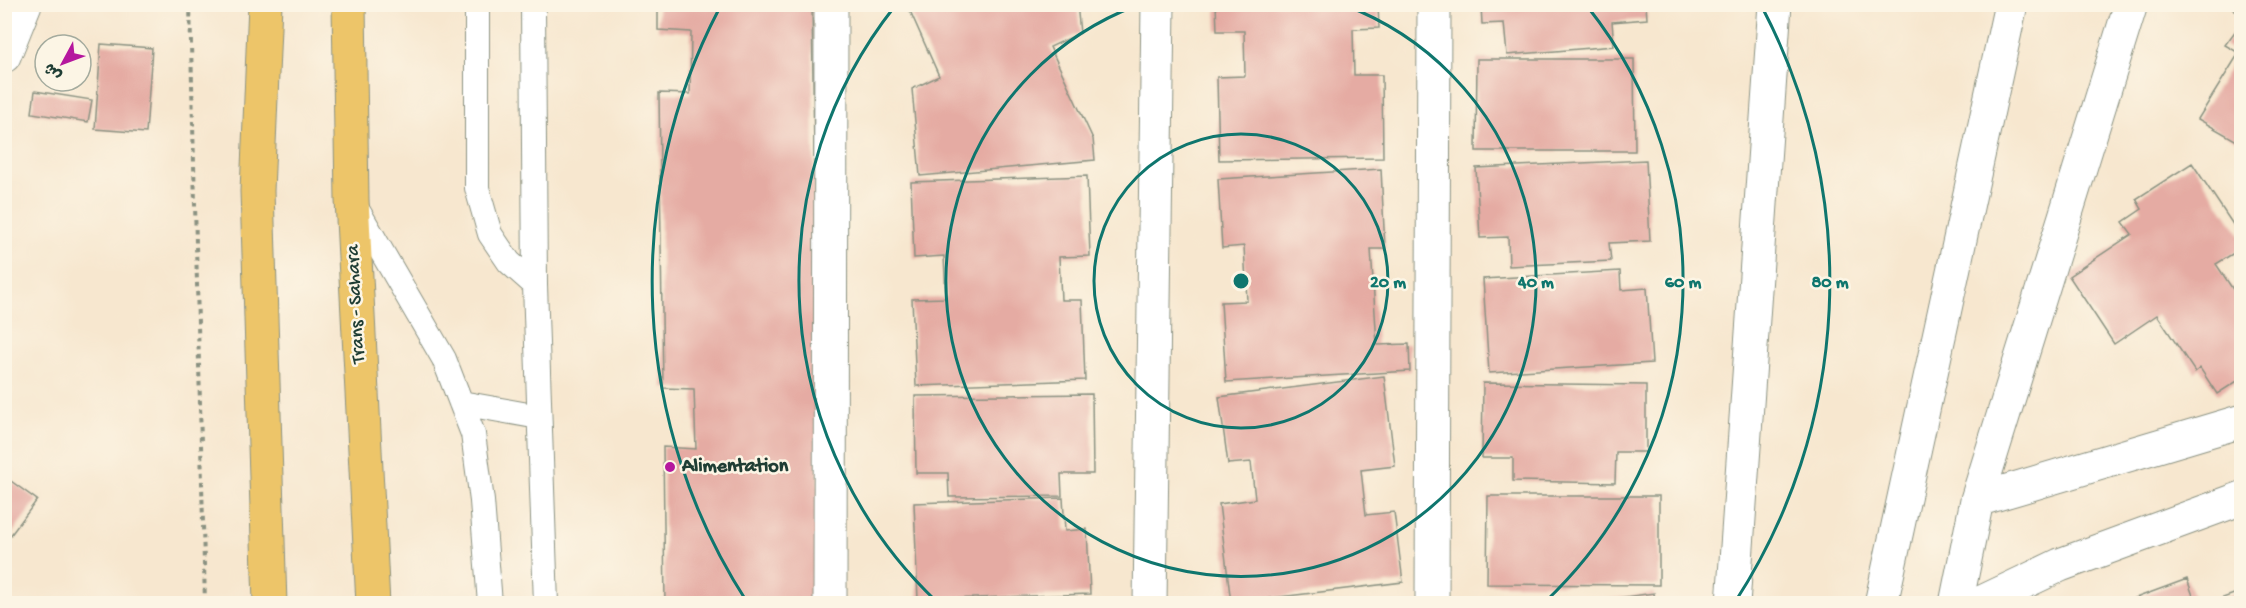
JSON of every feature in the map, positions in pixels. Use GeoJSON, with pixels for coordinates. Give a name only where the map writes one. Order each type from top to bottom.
{"type":"FeatureCollection","features":[{"type":"Feature","properties":{"kind":"highway"},"geometry":{"type":"LineString","coordinates":[[265,4],[257,191],[270,603]]}},
{"type":"Feature","properties":{"kind":"highway","name":"Trans - Sahara"},"geometry":{"type":"LineString","coordinates":[[350,4],[352,200],[373,603]]}},
{"type":"Feature","properties":{"kind":"street"},"geometry":{"type":"LineString","coordinates":[[4,56],[25,4]]}},
{"type":"Feature","properties":{"kind":"street"},"geometry":{"type":"LineString","coordinates":[[830,603],[831,4]]}},
{"type":"Feature","properties":{"kind":"street"},"geometry":{"type":"LineString","coordinates":[[1150,603],[1158,4]]}},
{"type":"Feature","properties":{"kind":"street"},"geometry":{"type":"LineString","coordinates":[[1432,603],[1434,4]]}},
{"type":"Feature","properties":{"kind":"street"},"geometry":{"type":"LineString","coordinates":[[1733,603],[1775,4]]}},
{"type":"Feature","properties":{"kind":"street"},"geometry":{"type":"LineString","coordinates":[[1881,603],[2011,4]]}},
{"type":"Feature","properties":{"kind":"street"},"geometry":{"type":"LineString","coordinates":[[1956,603],[1977,500],[2131,4]]}},
{"type":"Feature","properties":{"kind":"street"},"geometry":{"type":"LineString","coordinates":[[1977,500],[2241,421]]}},
{"type":"Feature","properties":{"kind":"street"},"geometry":{"type":"LineString","coordinates":[[1977,603],[2060,566],[2241,498]]}},
{"type":"Feature","properties":{"kind":"lane"},"geometry":{"type":"LineString","coordinates":[[477,4],[477,188],[490,234],[509,262],[535,285]]}},
{"type":"Feature","properties":{"kind":"lane"},"geometry":{"type":"LineString","coordinates":[[533,4],[535,285],[546,603]]}},
{"type":"Feature","properties":{"kind":"lane"},"geometry":{"type":"LineString","coordinates":[[352,200],[444,358],[473,434],[482,501],[490,603]]}},
{"type":"Feature","properties":{"kind":"lane"},"geometry":{"type":"LineString","coordinates":[[460,402],[539,417]]}},
{"type":"Feature","properties":{"kind":"path"},"geometry":{"type":"LineString","coordinates":[[190,4],[205,603]]}},
{"type":"Feature","properties":{"kind":"building"},"geometry":{"type":"Polygon","coordinates":[[[907,4],[1077,4],[1080,33],[1050,47],[1093,139],[1095,160],[920,176],[912,89],[939,76],[907,4]]]}},
{"type":"Feature","properties":{"kind":"building"},"geometry":{"type":"Polygon","coordinates":[[[1216,4],[1378,4],[1379,28],[1353,29],[1354,75],[1382,75],[1383,158],[1219,160],[1217,77],[1245,76],[1244,31],[1217,31],[1216,4]]]}},
{"type":"Feature","properties":{"kind":"building"},"geometry":{"type":"Polygon","coordinates":[[[2231,4],[2242,4],[2242,16],[2230,6],[2231,4]]]}},
{"type":"Feature","properties":{"kind":"building"},"geometry":{"type":"Polygon","coordinates":[[[658,5],[812,5],[820,604],[665,604],[663,447],[696,449],[694,389],[663,388],[659,93],[690,94],[691,32],[658,30],[658,5]]]}},
{"type":"Feature","properties":{"kind":"building"},"geometry":{"type":"Polygon","coordinates":[[[1481,5],[1646,5],[1647,19],[1612,22],[1614,46],[1507,55],[1504,23],[1482,24],[1481,5]]]}},
{"type":"Feature","properties":{"kind":"building"},"geometry":{"type":"Polygon","coordinates":[[[2242,22],[2242,144],[2198,119],[2239,53],[2225,45],[2242,22]]]}},
{"type":"Feature","properties":{"kind":"building"},"geometry":{"type":"Polygon","coordinates":[[[101,44],[152,48],[146,133],[95,129],[101,44]]]}},
{"type":"Feature","properties":{"kind":"building"},"geometry":{"type":"Polygon","coordinates":[[[1477,59],[1634,59],[1635,151],[1476,151],[1477,59]]]}},
{"type":"Feature","properties":{"kind":"building"},"geometry":{"type":"Polygon","coordinates":[[[35,93],[92,100],[88,122],[32,113],[35,93]]]}},
{"type":"Feature","properties":{"kind":"building"},"geometry":{"type":"Polygon","coordinates":[[[1646,160],[1650,241],[1609,243],[1611,261],[1509,266],[1508,237],[1480,238],[1476,168],[1646,160]]]}},
{"type":"Feature","properties":{"kind":"building"},"geometry":{"type":"Polygon","coordinates":[[[2192,163],[2242,238],[2242,248],[2216,264],[2242,303],[2242,378],[2217,394],[2200,368],[2195,372],[2157,315],[2114,344],[2069,276],[2132,234],[2123,222],[2142,209],[2136,199],[2192,163]]]}},
{"type":"Feature","properties":{"kind":"building"},"geometry":{"type":"Polygon","coordinates":[[[1381,169],[1385,249],[1371,249],[1377,345],[1409,344],[1410,371],[1226,382],[1221,302],[1247,301],[1244,246],[1222,248],[1218,179],[1381,169]]]}},
{"type":"Feature","properties":{"kind":"building"},"geometry":{"type":"Polygon","coordinates":[[[1087,176],[1090,256],[1059,257],[1061,300],[1082,300],[1085,380],[916,386],[912,299],[946,298],[944,256],[914,258],[911,182],[1087,176]]]}},
{"type":"Feature","properties":{"kind":"building"},"geometry":{"type":"Polygon","coordinates":[[[1620,271],[1621,290],[1647,288],[1652,363],[1489,373],[1483,279],[1620,271]]]}},
{"type":"Feature","properties":{"kind":"building"},"geometry":{"type":"Polygon","coordinates":[[[1384,376],[1395,466],[1361,470],[1366,515],[1394,512],[1403,582],[1231,603],[1219,504],[1255,499],[1251,462],[1228,464],[1219,397],[1384,376]]]}},
{"type":"Feature","properties":{"kind":"building"},"geometry":{"type":"Polygon","coordinates":[[[1483,383],[1646,385],[1646,452],[1616,452],[1615,483],[1513,481],[1513,458],[1482,458],[1483,383]]]}},
{"type":"Feature","properties":{"kind":"building"},"geometry":{"type":"Polygon","coordinates":[[[1092,394],[1093,474],[1061,474],[1062,496],[949,497],[948,473],[916,473],[915,396],[1092,394]]]}},
{"type":"Feature","properties":{"kind":"building"},"geometry":{"type":"Polygon","coordinates":[[[4,476],[37,500],[4,544],[4,476]]]}},
{"type":"Feature","properties":{"kind":"building"},"geometry":{"type":"Polygon","coordinates":[[[1488,496],[1659,496],[1659,585],[1487,584],[1488,496]]]}},
{"type":"Feature","properties":{"kind":"building"},"geometry":{"type":"Polygon","coordinates":[[[1063,498],[1065,531],[1087,529],[1090,594],[918,600],[914,503],[1063,498]]]}},
{"type":"Feature","properties":{"kind":"building"},"geometry":{"type":"Polygon","coordinates":[[[2187,579],[2196,604],[2122,604],[2122,603],[2187,579]]]}},
{"type":"Feature","properties":{"kind":"building"},"geometry":{"type":"Polygon","coordinates":[[[2242,591],[2242,604],[2209,604],[2209,603],[2242,591]]]}},
{"type":"Feature","properties":{"kind":"building"},"geometry":{"type":"Polygon","coordinates":[[[1654,593],[1655,604],[1588,604],[1588,602],[1654,593]]]}},
{"type":"Feature","properties":{"kind":"place","name":"Alimentation"},"geometry":{"type":"Point","coordinates":[670,467]}}]}
